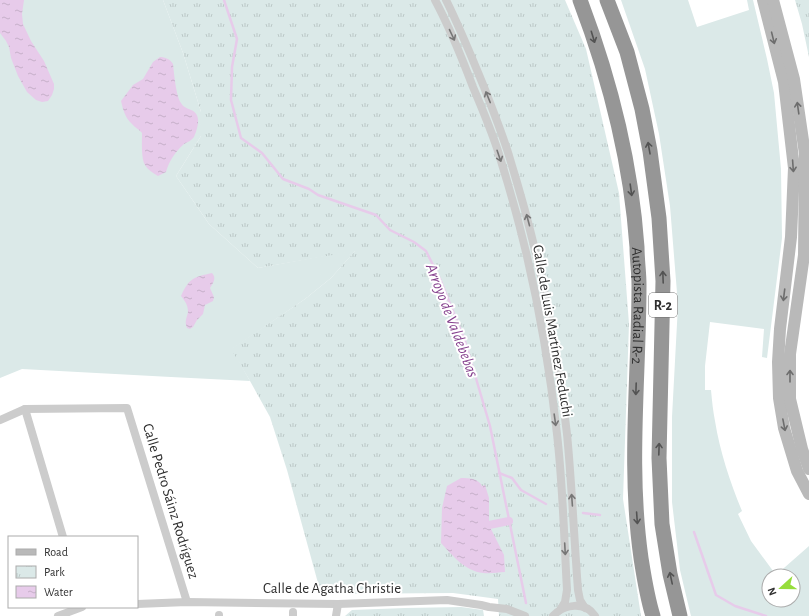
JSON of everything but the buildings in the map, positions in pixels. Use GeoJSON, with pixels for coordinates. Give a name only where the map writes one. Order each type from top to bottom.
{"type":"FeatureCollection","features":[{"type":"Feature","properties":{"kind":"highway","name":"Autopista Radial R-2"},"geometry":{"type":"LineString","coordinates":[[580,0],[591,29],[614,106],[627,163],[635,218],[639,283],[635,420],[635,479],[638,536],[653,616]]}},
{"type":"Feature","properties":{"kind":"highway","name":"Autopista Radial R-2"},"geometry":{"type":"LineString","coordinates":[[607,0],[626,52],[642,109],[650,151],[659,218],[663,281],[659,458],[662,524],[670,574],[680,616]]}},
{"type":"Feature","properties":{"kind":"street","name":"Calle de Luis Martínez Feduchi"},"geometry":{"type":"LineString","coordinates":[[435,0],[461,55],[501,160],[530,269],[541,324],[557,435],[567,590],[565,602],[554,614]]}},
{"type":"Feature","properties":{"kind":"street","name":"Calle de Luis Martínez Feduchi"},"geometry":{"type":"LineString","coordinates":[[446,0],[475,65],[510,157],[540,267],[564,411],[578,590],[580,600],[585,608]]}},
{"type":"Feature","properties":{"kind":"street"},"geometry":{"type":"LineString","coordinates":[[763,0],[784,82],[794,168],[791,237],[780,329],[778,362],[780,398],[784,428],[797,471],[809,494]]}},
{"type":"Feature","properties":{"kind":"street"},"geometry":{"type":"LineString","coordinates":[[773,0],[794,79],[804,154],[804,255],[790,354],[790,398],[802,449],[809,469]]}},
{"type":"Feature","properties":{"kind":"street","name":"Calle Pedro Sáinz Rodríguez"},"geometry":{"type":"LineString","coordinates":[[25,409],[127,408],[187,602]]}},
{"type":"Feature","properties":{"kind":"street"},"geometry":{"type":"LineString","coordinates":[[0,420],[25,409],[63,536]]}},
{"type":"Feature","properties":{"kind":"street","name":"Calle de Agatha Christie"},"geometry":{"type":"LineString","coordinates":[[138,604],[187,602],[338,604],[447,600],[507,609],[525,616]]}},
{"type":"Feature","properties":{"kind":"street"},"geometry":{"type":"LineString","coordinates":[[336,616],[338,604]]}},
{"type":"Feature","properties":{"kind":"street"},"geometry":{"type":"LineString","coordinates":[[554,614],[567,607],[575,606],[585,608],[592,612],[595,616]]}},
{"type":"Feature","properties":{"kind":"street"},"geometry":{"type":"LineString","coordinates":[[58,616],[79,608]]}},
{"type":"Feature","properties":{"kind":"green space"},"geometry":{"type":"Polygon","coordinates":[[[0,0],[163,0],[183,53],[201,112],[201,136],[176,176],[209,224],[258,268],[356,250],[331,278],[305,299],[232,349],[250,381],[22,369],[0,378],[0,0]]]}},
{"type":"Feature","properties":{"kind":"green space"},"geometry":{"type":"Polygon","coordinates":[[[163,0],[565,0],[586,49],[619,193],[629,324],[623,499],[641,616],[499,616],[498,599],[453,593],[321,594],[287,470],[270,417],[231,349],[305,299],[331,278],[355,251],[258,268],[209,224],[176,176],[201,136],[201,112],[183,53],[163,0]]]}},
{"type":"Feature","properties":{"kind":"green space"},"geometry":{"type":"Polygon","coordinates":[[[621,0],[688,0],[697,27],[749,10],[747,0],[753,0],[774,93],[781,169],[782,238],[767,358],[762,357],[764,329],[710,322],[705,366],[705,390],[711,390],[720,444],[742,511],[738,514],[751,541],[771,568],[761,568],[761,608],[801,608],[801,568],[784,568],[809,546],[809,616],[691,616],[680,570],[672,502],[672,417],[678,305],[670,206],[659,134],[645,69],[621,0]]]}},
{"type":"Feature","properties":{"kind":"green space"},"geometry":{"type":"Polygon","coordinates":[[[795,0],[809,0],[809,57],[802,24],[795,0]]]}},
{"type":"Feature","properties":{"kind":"green space"},"geometry":{"type":"Polygon","coordinates":[[[461,607],[483,610],[484,616],[345,616],[352,610],[461,607]]]}},
{"type":"Feature","properties":{"kind":"water"},"geometry":{"type":"Polygon","coordinates":[[[0,0],[24,0],[22,14],[23,24],[31,41],[44,61],[54,84],[52,95],[48,101],[42,102],[36,100],[27,92],[18,76],[11,58],[9,47],[0,33],[0,0]]]}},
{"type":"Feature","properties":{"kind":"water"},"geometry":{"type":"Polygon","coordinates":[[[160,57],[164,57],[173,64],[179,100],[184,106],[197,115],[198,122],[194,137],[175,153],[166,172],[158,176],[149,170],[145,165],[142,154],[142,133],[128,119],[121,101],[133,85],[143,79],[153,62],[160,57]]]}},
{"type":"Feature","properties":{"kind":"water"},"geometry":{"type":"Polygon","coordinates":[[[212,273],[214,279],[210,288],[214,297],[213,301],[205,305],[203,314],[193,327],[190,329],[187,328],[186,321],[188,312],[185,301],[181,296],[187,285],[193,279],[212,273]]]}},
{"type":"Feature","properties":{"kind":"water"},"geometry":{"type":"Polygon","coordinates":[[[461,478],[473,479],[478,481],[482,486],[485,485],[489,498],[489,525],[504,555],[505,572],[477,572],[460,562],[441,543],[442,508],[447,486],[461,478]]]}},
{"type":"Feature","properties":{"kind":"waterway","name":"Arroyo de Valdebebas"},"geometry":{"type":"LineString","coordinates":[[224,0],[237,39],[232,67],[231,100],[241,138],[262,153],[283,179],[309,189],[318,195],[376,215],[390,230],[414,242],[426,251],[440,279],[465,341],[490,426],[526,603]]}},
{"type":"Feature","properties":{"kind":"waterway"},"geometry":{"type":"LineString","coordinates":[[499,473],[512,478],[521,490],[546,504]]}},
{"type":"Feature","properties":{"kind":"waterway"},"geometry":{"type":"LineString","coordinates":[[583,513],[600,515]]}},
{"type":"Feature","properties":{"kind":"waterway"},"geometry":{"type":"LineString","coordinates":[[489,525],[509,521]]}},
{"type":"Feature","properties":{"kind":"waterway"},"geometry":{"type":"LineString","coordinates":[[694,532],[716,595],[735,606],[766,616]]}}]}
